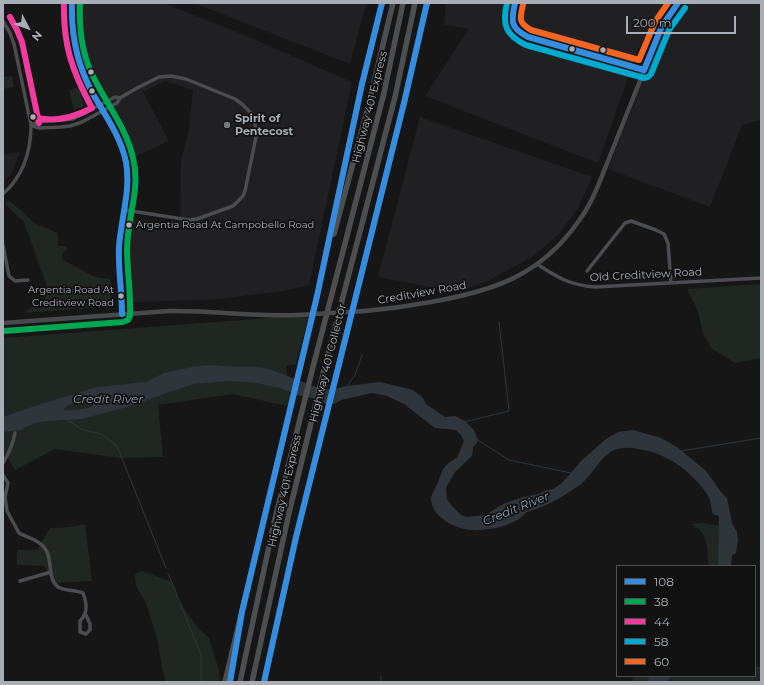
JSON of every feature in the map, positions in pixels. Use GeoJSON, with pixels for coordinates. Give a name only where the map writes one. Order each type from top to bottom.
{"type":"FeatureCollection","features":[{"type":"Feature","properties":{"kind":"highway"},"geometry":{"type":"LineString","coordinates":[[317,296],[362,84],[382,3]]}},
{"type":"Feature","properties":{"kind":"highway"},"geometry":{"type":"LineString","coordinates":[[225,682],[301,360],[373,88],[393,3]]}},
{"type":"Feature","properties":{"kind":"highway","name":"Highway 401 Express"},"geometry":{"type":"LineString","coordinates":[[240,682],[274,522],[389,75],[403,3]]}},
{"type":"Feature","properties":{"kind":"highway","name":"Highway 401 Express"},"geometry":{"type":"LineString","coordinates":[[252,682],[289,513],[324,370],[395,97],[415,3]]}},
{"type":"Feature","properties":{"kind":"highway","name":"Highway 401 Collector"},"geometry":{"type":"LineString","coordinates":[[264,682],[296,538],[336,371],[409,83],[427,3]]}},
{"type":"Feature","properties":{"kind":"highway"},"geometry":{"type":"LineString","coordinates":[[230,682],[242,612]]}},
{"type":"Feature","properties":{"kind":"main road","name":"Creditview Road"},"geometry":{"type":"LineString","coordinates":[[3,323],[192,310],[260,316],[365,311],[449,299],[484,290],[514,279],[537,264],[556,248],[568,236],[586,210],[595,193],[662,26],[678,3]]}},
{"type":"Feature","properties":{"kind":"street"},"geometry":{"type":"LineString","coordinates":[[72,3],[71,28],[78,59],[87,83],[120,142],[126,160],[128,175],[125,210],[119,248],[122,314]]}},
{"type":"Feature","properties":{"kind":"street"},"geometry":{"type":"LineString","coordinates":[[515,3],[512,24],[517,31],[523,35],[644,70]]}},
{"type":"Feature","properties":{"kind":"street"},"geometry":{"type":"LineString","coordinates":[[3,21],[14,44],[31,125],[30,146],[26,161],[18,177],[3,194]]}},
{"type":"Feature","properties":{"kind":"street"},"geometry":{"type":"LineString","coordinates":[[31,125],[39,128],[70,126],[82,122],[117,103],[120,98],[137,88],[159,77],[171,76],[186,79],[235,99],[252,114],[257,132],[245,191],[233,206],[197,219],[189,220],[125,210]]}},
{"type":"Feature","properties":{"kind":"street"},"geometry":{"type":"LineString","coordinates":[[31,125],[38,122],[73,119],[115,97],[120,98]]}},
{"type":"Feature","properties":{"kind":"street"},"geometry":{"type":"LineString","coordinates":[[587,271],[625,222],[631,221],[664,234],[668,243],[671,283]]}},
{"type":"Feature","properties":{"kind":"street"},"geometry":{"type":"LineString","coordinates":[[3,245],[9,276],[15,281],[28,280]]}},
{"type":"Feature","properties":{"kind":"street","name":"Old Creditview Road"},"geometry":{"type":"LineString","coordinates":[[537,264],[560,279],[571,284],[595,287],[761,278]]}},
{"type":"Feature","properties":{"kind":"street"},"geometry":{"type":"LineString","coordinates":[[3,463],[13,444],[15,433]]}},
{"type":"Feature","properties":{"kind":"street"},"geometry":{"type":"LineString","coordinates":[[3,475],[8,483],[5,497],[7,511],[19,533],[36,540],[45,548],[50,558],[53,581],[58,586],[82,593],[85,598],[86,615],[90,624],[90,630],[86,634],[80,632],[80,621],[86,615]]}},
{"type":"Feature","properties":{"kind":"street"},"geometry":{"type":"LineString","coordinates":[[20,581],[51,572]]}},
{"type":"Feature","properties":{"kind":"shaded area"},"geometry":{"type":"Polygon","coordinates":[[[79,3],[163,3],[237,32],[352,82],[309,285],[283,291],[209,300],[127,302],[126,253],[130,218],[180,224],[181,159],[189,131],[193,90],[165,81],[143,92],[169,141],[132,158],[127,142],[111,114],[87,64],[78,24],[79,3]]]}},
{"type":"Feature","properties":{"kind":"shaded area"},"geometry":{"type":"Polygon","coordinates":[[[194,3],[366,3],[350,64],[194,3]]]}},
{"type":"Feature","properties":{"kind":"shaded area"},"geometry":{"type":"Polygon","coordinates":[[[446,3],[509,3],[505,23],[510,34],[519,41],[569,54],[573,43],[530,30],[520,25],[516,20],[520,3],[670,3],[638,49],[598,163],[425,96],[469,29],[444,25],[446,3]]]}},
{"type":"Feature","properties":{"kind":"shaded area"},"geometry":{"type":"Polygon","coordinates":[[[684,3],[761,3],[761,120],[742,125],[710,207],[608,169],[657,45],[684,3]]]}},
{"type":"Feature","properties":{"kind":"shaded area"},"geometry":{"type":"Polygon","coordinates":[[[12,76],[14,87],[3,89],[3,77],[12,76]]]}},
{"type":"Feature","properties":{"kind":"shaded area"},"geometry":{"type":"Polygon","coordinates":[[[79,87],[84,107],[74,109],[69,90],[79,87]]]}},
{"type":"Feature","properties":{"kind":"shaded area"},"geometry":{"type":"Polygon","coordinates":[[[420,117],[592,177],[578,208],[559,234],[535,255],[488,281],[457,292],[378,277],[420,117]]]}},
{"type":"Feature","properties":{"kind":"shaded area"},"geometry":{"type":"Polygon","coordinates":[[[20,152],[12,173],[3,182],[3,155],[20,152]]]}},
{"type":"Feature","properties":{"kind":"shaded area"},"geometry":{"type":"Polygon","coordinates":[[[8,200],[34,223],[58,233],[58,246],[66,246],[67,249],[62,254],[63,260],[95,277],[110,279],[113,306],[23,313],[45,299],[46,284],[24,222],[5,204],[8,200]]]}},
{"type":"Feature","properties":{"kind":"shaded area"},"geometry":{"type":"Polygon","coordinates":[[[761,284],[761,358],[735,363],[711,348],[703,333],[698,311],[687,289],[761,284]]]}},
{"type":"Feature","properties":{"kind":"shaded area"},"geometry":{"type":"Polygon","coordinates":[[[309,315],[296,364],[286,366],[291,407],[233,394],[158,405],[163,457],[120,458],[55,449],[15,470],[5,454],[3,454],[3,338],[309,315]]]}},
{"type":"Feature","properties":{"kind":"shaded area"},"geometry":{"type":"Polygon","coordinates":[[[704,523],[719,526],[718,565],[709,565],[704,536],[691,524],[704,523]]]}},
{"type":"Feature","properties":{"kind":"shaded area"},"geometry":{"type":"Polygon","coordinates":[[[85,524],[92,581],[55,583],[44,566],[17,565],[17,550],[37,550],[50,528],[70,527],[85,524]]]}},
{"type":"Feature","properties":{"kind":"shaded area"},"geometry":{"type":"Polygon","coordinates":[[[142,571],[172,582],[176,589],[178,600],[198,628],[209,638],[219,670],[220,682],[166,682],[162,669],[158,642],[146,603],[136,586],[135,574],[142,571]]]}},
{"type":"Feature","properties":{"kind":"shaded area"},"geometry":{"type":"Polygon","coordinates":[[[756,667],[761,667],[761,682],[633,682],[632,677],[756,677],[756,667]]]}},
{"type":"Feature","properties":{"kind":"water","name":"Credit River"},"geometry":{"type":"Polygon","coordinates":[[[209,365],[256,367],[269,369],[321,389],[334,389],[380,382],[413,390],[423,398],[426,404],[445,417],[455,416],[465,421],[474,430],[478,440],[473,447],[472,456],[455,472],[446,488],[447,499],[451,505],[461,515],[466,517],[485,515],[505,503],[553,489],[562,483],[582,460],[606,439],[618,432],[633,430],[661,438],[677,447],[706,471],[727,498],[732,523],[737,532],[738,540],[736,553],[732,555],[731,565],[718,565],[719,516],[713,514],[708,496],[693,477],[677,464],[659,454],[632,448],[622,448],[607,454],[581,484],[562,497],[540,508],[527,512],[507,525],[489,529],[473,530],[450,524],[437,514],[431,500],[443,469],[447,464],[457,458],[464,441],[461,435],[456,430],[435,428],[404,404],[387,396],[372,393],[341,400],[334,404],[326,404],[312,398],[296,395],[280,388],[257,383],[229,381],[193,384],[127,407],[82,419],[46,421],[35,423],[20,430],[3,432],[3,417],[97,387],[146,382],[164,373],[209,365]],[[85,400],[70,404],[63,410],[74,410],[93,406],[93,403],[85,400]]]}},
{"type":"Feature","properties":{"kind":"water"},"geometry":{"type":"Polygon","coordinates":[[[647,677],[671,677],[666,682],[647,682],[649,679],[647,677]]]}},
{"type":"Feature","properties":{"kind":"waterway"},"geometry":{"type":"LineString","coordinates":[[464,422],[509,411],[499,322]]}},
{"type":"Feature","properties":{"kind":"waterway"},"geometry":{"type":"LineString","coordinates":[[347,386],[355,375],[362,355]]}},
{"type":"Feature","properties":{"kind":"waterway"},"geometry":{"type":"LineString","coordinates":[[67,420],[83,430],[101,434],[117,446],[166,568]]}},
{"type":"Feature","properties":{"kind":"waterway"},"geometry":{"type":"LineString","coordinates":[[681,451],[761,438]]}},
{"type":"Feature","properties":{"kind":"waterway","name":"Credit River"},"geometry":{"type":"LineString","coordinates":[[478,440],[509,460],[571,473]]}},
{"type":"Feature","properties":{"kind":"waterway"},"geometry":{"type":"LineString","coordinates":[[168,573],[201,655],[201,682]]}},
{"type":"Feature","properties":{"kind":"waterway"},"geometry":{"type":"LineString","coordinates":[[381,676],[381,682]]}},
{"type":"Feature","properties":{"kind":"transit line","name":"44"},"geometry":{"type":"LineString","coordinates":[[33,117],[48,120],[71,117],[92,108],[79,82],[70,57],[65,32],[64,3]]}},
{"type":"Feature","properties":{"kind":"transit line","name":"108"},"geometry":{"type":"LineString","coordinates":[[72,3],[74,39],[79,61],[87,83],[117,135],[126,162],[127,194],[119,247],[122,314]]}},
{"type":"Feature","properties":{"kind":"transit line","name":"38"},"geometry":{"type":"LineString","coordinates":[[4,331],[123,322],[128,320],[130,316],[127,249],[129,226],[135,192],[135,170],[130,146],[120,124],[96,83],[85,55],[81,38],[80,3]]}},
{"type":"Feature","properties":{"kind":"transit line","name":"108"},"geometry":{"type":"LineString","coordinates":[[230,682],[242,612],[317,296],[362,84],[382,3]]}},
{"type":"Feature","properties":{"kind":"transit line","name":"108"},"geometry":{"type":"LineString","coordinates":[[264,682],[296,537],[404,103],[427,3]]}},
{"type":"Feature","properties":{"kind":"transit line","name":"58"},"geometry":{"type":"LineString","coordinates":[[507,3],[505,23],[509,33],[526,45],[644,78],[651,74],[669,30],[685,8]]}},
{"type":"Feature","properties":{"kind":"transit line","name":"108"},"geometry":{"type":"LineString","coordinates":[[515,3],[513,23],[522,34],[644,70],[662,26],[678,3]]}},
{"type":"Feature","properties":{"kind":"transit line","name":"60"},"geometry":{"type":"LineString","coordinates":[[523,5],[521,20],[524,25],[531,30],[639,60],[655,22],[668,3]]}},
{"type":"Feature","properties":{"kind":"transit line","name":"44"},"geometry":{"type":"LineString","coordinates":[[10,17],[22,42],[39,123]]}},
{"type":"Feature","properties":{"kind":"place","name":"Spirit of Pentecost"},"geometry":{"type":"Point","coordinates":[227,125]}},
{"type":"Feature","properties":{"kind":"place","name":"Argentia Road At Campobello Road"},"geometry":{"type":"Point","coordinates":[129,225]}},
{"type":"Feature","properties":{"kind":"place","name":"Argentia Road At Creditview Road"},"geometry":{"type":"Point","coordinates":[121,296]}}]}
